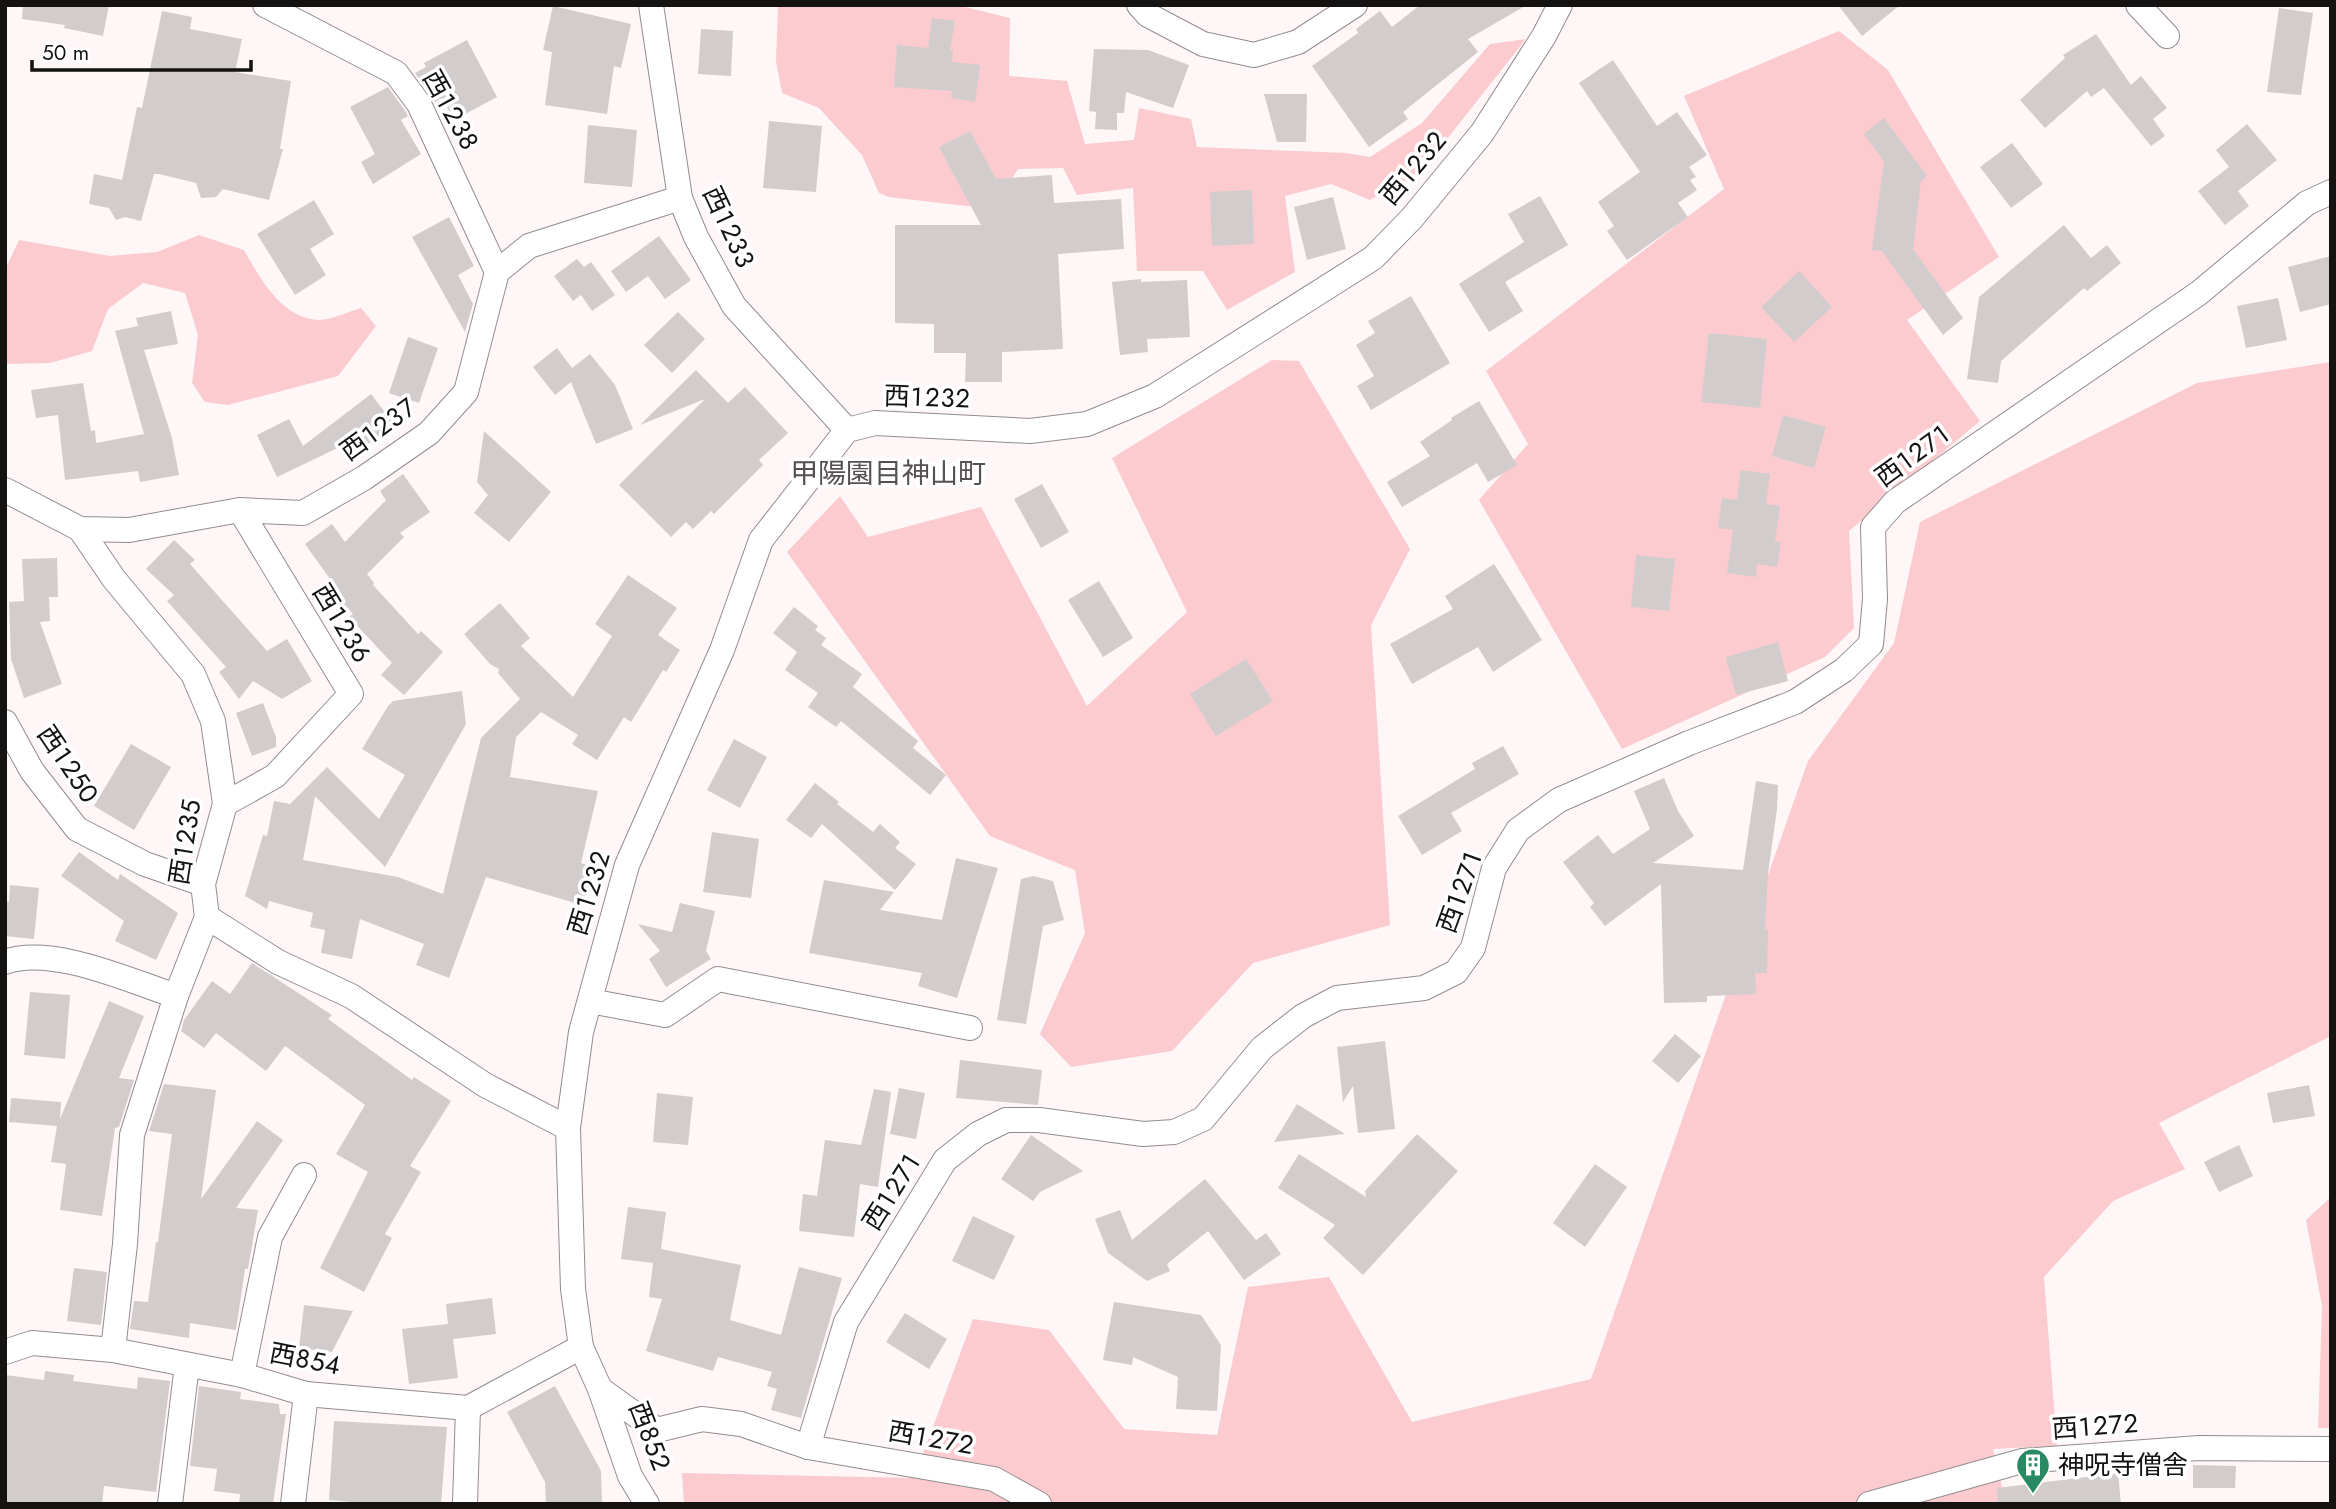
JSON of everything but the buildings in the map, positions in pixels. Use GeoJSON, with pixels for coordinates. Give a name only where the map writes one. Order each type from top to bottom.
{"type":"FeatureCollection","features":[{"type":"Feature","properties":{"kind":"street","name":"西１２３８"},"geometry":{"type":"LineString","coordinates":[[265,5],[396,73],[419,104],[497,272]]}},
{"type":"Feature","properties":{"kind":"street","name":"西１２３３"},"geometry":{"type":"LineString","coordinates":[[652,5],[680,198],[696,237],[734,306],[847,430]]}},
{"type":"Feature","properties":{"kind":"street"},"geometry":{"type":"LineString","coordinates":[[1139,5],[1148,15],[1203,44],[1254,55],[1298,42],[1354,5]]}},
{"type":"Feature","properties":{"kind":"street","name":"西１２３２"},"geometry":{"type":"LineString","coordinates":[[581,1347],[573,1289],[568,1128],[581,1032],[627,864],[722,650],[761,540],[847,430],[874,423],[1030,431],[1087,424],[1155,396],[1373,258],[1412,218],[1482,133],[1544,36],[1560,5]]}},
{"type":"Feature","properties":{"kind":"street"},"geometry":{"type":"LineString","coordinates":[[2138,5],[2166,36]]}},
{"type":"Feature","properties":{"kind":"street","name":"西１２７１"},"geometry":{"type":"LineString","coordinates":[[808,1447],[846,1322],[945,1160],[978,1134],[1006,1120],[1039,1120],[1143,1134],[1174,1132],[1203,1119],[1262,1048],[1303,1016],[1337,998],[1424,988],[1456,972],[1473,948],[1494,868],[1518,830],[1559,800],[1689,743],[1795,702],[1844,670],[1871,644],[1875,599],[1873,527],[1895,502],[2199,293],[2307,203],[2331,192]]}},
{"type":"Feature","properties":{"kind":"street"},"geometry":{"type":"LineString","coordinates":[[497,272],[529,246],[680,198]]}},
{"type":"Feature","properties":{"kind":"street","name":"西１２３７"},"geometry":{"type":"LineString","coordinates":[[5,491],[80,529],[129,530],[240,510],[303,513],[364,478],[429,433],[466,392],[497,272]]}},
{"type":"Feature","properties":{"kind":"street","name":"西１２３６"},"geometry":{"type":"LineString","coordinates":[[225,804],[275,776],[351,694],[240,510]]}},
{"type":"Feature","properties":{"kind":"street","name":"西１２３５"},"geometry":{"type":"LineString","coordinates":[[80,529],[114,579],[193,674],[213,721],[225,804],[203,884],[207,917],[278,962],[351,996],[485,1085],[568,1128]]}},
{"type":"Feature","properties":{"kind":"street","name":"西１２５０"},"geometry":{"type":"LineString","coordinates":[[5,722],[32,771],[77,829],[145,864],[203,884]]}},
{"type":"Feature","properties":{"kind":"street"},"geometry":{"type":"LineString","coordinates":[[113,1350],[125,1244],[132,1135],[176,996],[207,917]]}},
{"type":"Feature","properties":{"kind":"street"},"geometry":{"type":"LineString","coordinates":[[5,962],[16,958],[69,960],[176,996]]}},
{"type":"Feature","properties":{"kind":"street"},"geometry":{"type":"LineString","coordinates":[[590,1001],[666,1015],[718,979],[970,1028]]}},
{"type":"Feature","properties":{"kind":"street"},"geometry":{"type":"LineString","coordinates":[[242,1376],[270,1237],[304,1175]]}},
{"type":"Feature","properties":{"kind":"street","name":"西８５４"},"geometry":{"type":"LineString","coordinates":[[5,1352],[32,1343],[113,1350],[242,1376],[306,1394],[468,1408]]}},
{"type":"Feature","properties":{"kind":"street"},"geometry":{"type":"LineString","coordinates":[[466,1504],[468,1408],[581,1347]]}},
{"type":"Feature","properties":{"kind":"street","name":"西８５２"},"geometry":{"type":"LineString","coordinates":[[581,1347],[600,1389],[629,1476],[647,1504]]}},
{"type":"Feature","properties":{"kind":"street"},"geometry":{"type":"LineString","coordinates":[[170,1504],[187,1365]]}},
{"type":"Feature","properties":{"kind":"street"},"geometry":{"type":"LineString","coordinates":[[600,1389],[657,1430],[702,1419],[741,1424],[808,1447]]}},
{"type":"Feature","properties":{"kind":"street"},"geometry":{"type":"LineString","coordinates":[[293,1504],[306,1394]]}},
{"type":"Feature","properties":{"kind":"street","name":"西１２７２"},"geometry":{"type":"LineString","coordinates":[[808,1447],[993,1479],[1039,1504]]}},
{"type":"Feature","properties":{"kind":"street","name":"西１２７２"},"geometry":{"type":"LineString","coordinates":[[1869,1504],[2022,1461],[2199,1448],[2331,1449]]}},
{"type":"Feature","properties":{"kind":"shaded area"},"geometry":{"type":"Polygon","coordinates":[[[778,5],[957,5],[1010,18],[1009,76],[1067,81],[1085,144],[1134,140],[1139,108],[1191,119],[1197,147],[1346,153],[1370,157],[1422,123],[1490,44],[1526,39],[1421,172],[1370,200],[1331,184],[1285,196],[1295,272],[1227,310],[1203,271],[1137,271],[1133,188],[1077,195],[1063,168],[1018,169],[992,209],[889,197],[879,193],[862,155],[819,108],[782,93],[776,61],[778,5]]]}},
{"type":"Feature","properties":{"kind":"shaded area"},"geometry":{"type":"Polygon","coordinates":[[[1839,31],[1888,70],[1999,257],[1907,320],[1980,421],[1849,531],[1854,628],[1825,657],[1622,749],[1479,500],[1528,444],[1486,371],[1724,189],[1684,96],[1839,31]]]}},
{"type":"Feature","properties":{"kind":"shaded area"},"geometry":{"type":"Polygon","coordinates":[[[199,235],[244,250],[273,295],[293,312],[318,320],[361,308],[376,326],[338,376],[228,405],[205,402],[192,383],[198,335],[185,293],[143,283],[108,309],[92,351],[50,363],[5,364],[5,270],[19,240],[110,256],[157,252],[199,235]]]}},
{"type":"Feature","properties":{"kind":"shaded area"},"geometry":{"type":"Polygon","coordinates":[[[1272,360],[1299,361],[1410,549],[1371,625],[1390,925],[1253,963],[1172,1051],[1071,1067],[1040,1034],[1085,933],[1075,870],[990,836],[787,552],[840,496],[868,537],[981,507],[1087,706],[1187,612],[1112,458],[1272,360]]]}},
{"type":"Feature","properties":{"kind":"shaded area"},"geometry":{"type":"Polygon","coordinates":[[[2331,362],[2331,1036],[2159,1123],[2185,1169],[2113,1201],[2044,1277],[2057,1446],[1993,1449],[2006,1504],[684,1504],[682,1473],[914,1478],[973,1319],[1049,1330],[1124,1429],[1217,1435],[1248,1287],[1329,1277],[1412,1422],[1591,1379],[1808,761],[1894,643],[1920,522],[2197,383],[2331,362]]]}},
{"type":"Feature","properties":{"kind":"shaded area"},"geometry":{"type":"Polygon","coordinates":[[[2331,1197],[2331,1428],[2318,1428],[2322,1306],[2306,1220],[2331,1197]]]}},
{"type":"Feature","properties":{"kind":"place","name":"神呪寺僧舎"},"geometry":{"type":"Point","coordinates":[2033,1495]}},
{"type":"Feature","properties":{"kind":"district","name":"甲陽園目神山町"},"geometry":{"type":"Point","coordinates":[888,473]}}]}
